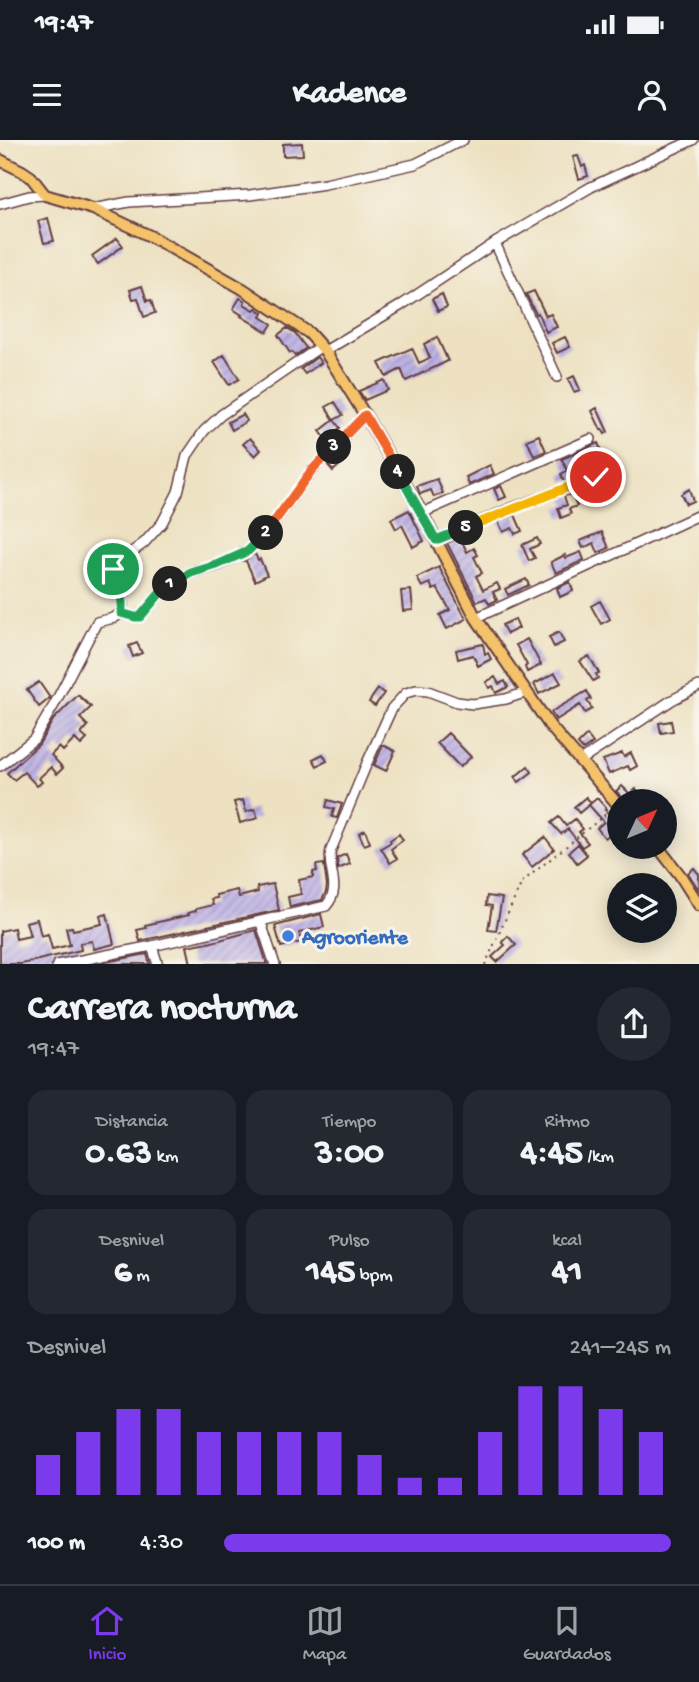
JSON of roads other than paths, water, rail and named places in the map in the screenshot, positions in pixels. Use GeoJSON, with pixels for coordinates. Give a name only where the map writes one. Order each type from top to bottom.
{"type":"FeatureCollection","features":[{"type":"Feature","properties":{"kind":"main road"},"geometry":{"type":"LineString","coordinates":[[0,160],[31,177],[45,195],[93,209],[150,236],[243,289],[305,330],[323,349],[365,415],[422,513],[477,618],[550,726],[607,793]]}},
{"type":"Feature","properties":{"kind":"main road"},"geometry":{"type":"LineString","coordinates":[[667,859],[699,905]]}},
{"type":"Feature","properties":{"kind":"street"},"geometry":{"type":"LineString","coordinates":[[93,209],[129,202],[250,195],[325,184],[415,164],[463,140]]}},
{"type":"Feature","properties":{"kind":"street"},"geometry":{"type":"LineString","coordinates":[[0,766],[34,739],[97,622],[114,618],[121,613],[123,605],[113,569],[162,523],[178,492],[187,456],[204,431],[221,415],[323,349],[400,306],[495,243],[591,187],[693,140]]}},
{"type":"Feature","properties":{"kind":"street"},"geometry":{"type":"LineString","coordinates":[[0,204],[29,196],[45,195]]}},
{"type":"Feature","properties":{"kind":"street"},"geometry":{"type":"LineString","coordinates":[[495,243],[557,377]]}},
{"type":"Feature","properties":{"kind":"street"},"geometry":{"type":"LineString","coordinates":[[121,613],[140,617],[166,586],[191,573],[248,551],[269,530],[312,470],[365,415]]}},
{"type":"Feature","properties":{"kind":"street"},"geometry":{"type":"LineString","coordinates":[[422,513],[591,439]]}},
{"type":"Feature","properties":{"kind":"street"},"geometry":{"type":"LineString","coordinates":[[436,540],[596,477]]}},
{"type":"Feature","properties":{"kind":"street"},"geometry":{"type":"LineString","coordinates":[[477,618],[699,515]]}},
{"type":"Feature","properties":{"kind":"street"},"geometry":{"type":"LineString","coordinates":[[580,761],[671,700],[699,687]]}},
{"type":"Feature","properties":{"kind":"street"},"geometry":{"type":"LineString","coordinates":[[57,964],[261,923],[326,906],[335,886],[331,850],[392,708],[406,693],[428,691],[457,702],[472,704],[527,692]]}},
{"type":"Feature","properties":{"kind":"street"},"geometry":{"type":"LineString","coordinates":[[261,923],[275,964]]}},
{"type":"Feature","properties":{"kind":"street"},"geometry":{"type":"LineString","coordinates":[[152,946],[158,964]]}},
{"type":"Feature","properties":{"kind":"place","name":"Agrooriente"},"geometry":{"type":"Point","coordinates":[288,936]}}]}
